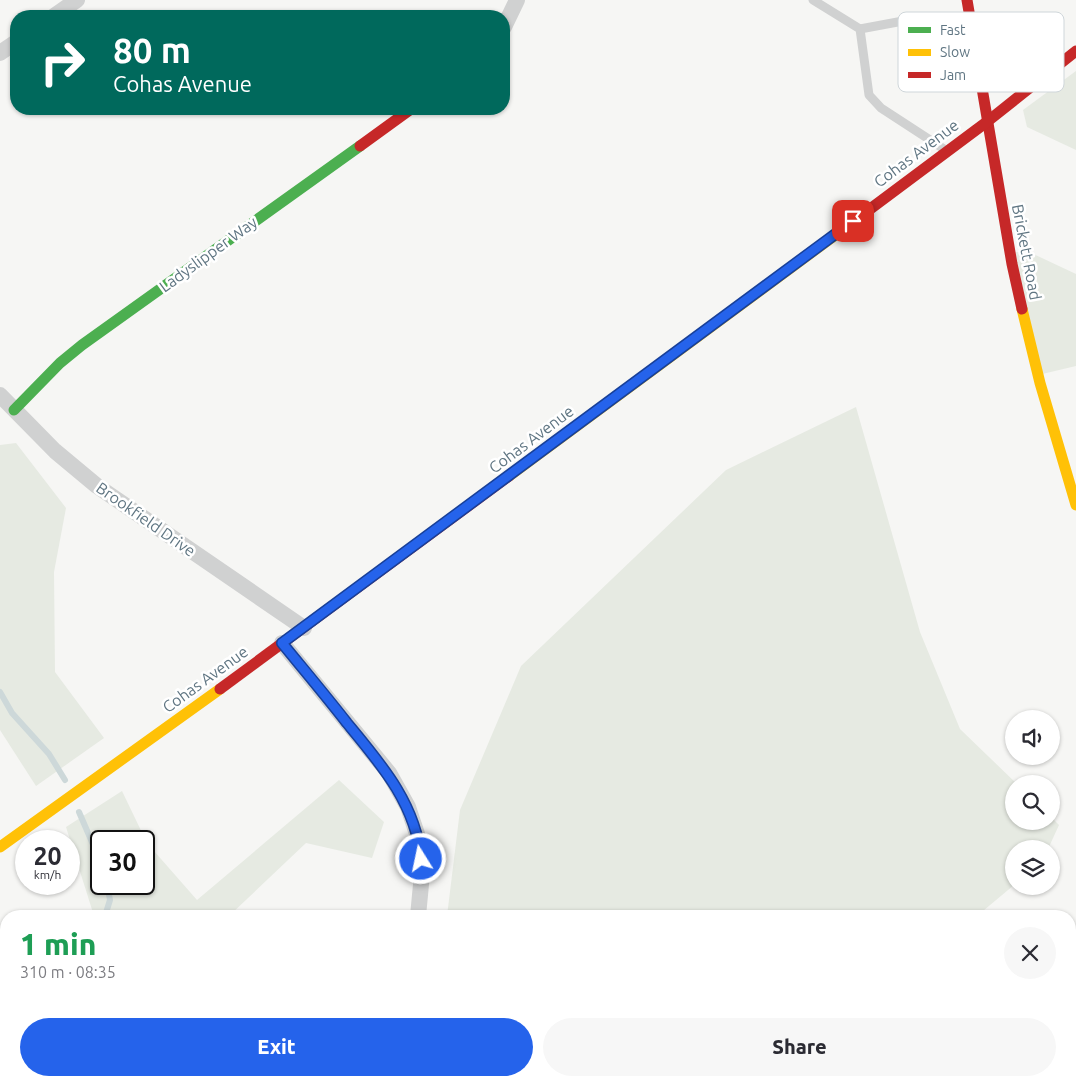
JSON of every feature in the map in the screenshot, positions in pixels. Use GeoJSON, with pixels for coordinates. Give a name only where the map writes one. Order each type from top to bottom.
{"type":"FeatureCollection","features":[{"type":"Feature","properties":{"kind":"street"},"geometry":{"type":"LineString","coordinates":[[63,10],[77,0]]}},
{"type":"Feature","properties":{"kind":"street"},"geometry":{"type":"LineString","coordinates":[[510,14],[516,0]]}},
{"type":"Feature","properties":{"kind":"street","name":"Cohas Avenue"},"geometry":{"type":"LineString","coordinates":[[1064,61],[1076,51]]}},
{"type":"Feature","properties":{"kind":"street","name":"Brickett Road"},"geometry":{"type":"LineString","coordinates":[[983,92],[1012,264],[1028,337],[1076,505]]}},
{"type":"Feature","properties":{"kind":"street","name":"Cohas Avenue"},"geometry":{"type":"LineString","coordinates":[[0,847],[304,628],[988,121],[1024,92]]}},
{"type":"Feature","properties":{"kind":"street","name":"Ladyslipper Way"},"geometry":{"type":"LineString","coordinates":[[14,410],[60,363],[82,345],[403,115]]}},
{"type":"Feature","properties":{"kind":"street","name":"Brookfield Drive"},"geometry":{"type":"LineString","coordinates":[[0,395],[62,457],[97,486],[304,628]]}},
{"type":"Feature","properties":{"kind":"street"},"geometry":{"type":"LineString","coordinates":[[282,643],[389,773],[408,807],[420,843],[422,874],[419,910]]}},
{"type":"Feature","properties":{"kind":"lane"},"geometry":{"type":"LineString","coordinates":[[813,0],[860,29],[898,22]]}},
{"type":"Feature","properties":{"kind":"lane"},"geometry":{"type":"LineString","coordinates":[[860,29],[869,95],[882,108],[947,151]]}},
{"type":"Feature","properties":{"kind":"shaded area"},"geometry":{"type":"Polygon","coordinates":[[[1076,71],[1076,150],[1027,127],[1023,110],[1047,92],[1064,92],[1064,80],[1076,71]]]}},
{"type":"Feature","properties":{"kind":"shaded area"},"geometry":{"type":"Polygon","coordinates":[[[1027,251],[1076,274],[1076,366],[1038,375],[1010,253],[1027,251]]]}},
{"type":"Feature","properties":{"kind":"shaded area"},"geometry":{"type":"Polygon","coordinates":[[[856,407],[920,632],[960,729],[1008,775],[1005,775],[1005,830],[1057,830],[1052,840],[1005,840],[1005,893],[984,910],[448,910],[460,810],[521,666],[726,470],[856,407]]]}},
{"type":"Feature","properties":{"kind":"shaded area"},"geometry":{"type":"Polygon","coordinates":[[[16,443],[66,508],[54,572],[55,672],[104,738],[36,786],[0,730],[0,445],[16,443]]]}},
{"type":"Feature","properties":{"kind":"shaded area"},"geometry":{"type":"Polygon","coordinates":[[[339,780],[384,822],[372,858],[306,843],[235,910],[92,910],[80,872],[80,830],[67,830],[66,827],[122,791],[141,830],[90,830],[90,895],[155,895],[155,852],[197,900],[339,780]]]}},
{"type":"Feature","properties":{"kind":"waterway"},"geometry":{"type":"LineString","coordinates":[[0,692],[12,713],[49,754],[65,780]]}},
{"type":"Feature","properties":{"kind":"waterway"},"geometry":{"type":"LineString","coordinates":[[79,812],[90,838]]}},
{"type":"Feature","properties":{"kind":"waterway"},"geometry":{"type":"LineString","coordinates":[[107,910],[110,900],[109,895]]}},
{"type":"Feature","properties":{"kind":"traffic: fast"},"geometry":{"type":"LineString","coordinates":[[14,410],[60,363],[82,345],[360,146]]}},
{"type":"Feature","properties":{"kind":"traffic: slow"},"geometry":{"type":"LineString","coordinates":[[509,476],[842,230]]}},
{"type":"Feature","properties":{"kind":"traffic: slow"},"geometry":{"type":"LineString","coordinates":[[1022,309],[1040,383],[1076,505]]}},
{"type":"Feature","properties":{"kind":"traffic: slow"},"geometry":{"type":"LineString","coordinates":[[0,847],[220,689]]}},
{"type":"Feature","properties":{"kind":"traffic: jam"},"geometry":{"type":"LineString","coordinates":[[967,0],[969,12]]}},
{"type":"Feature","properties":{"kind":"traffic: jam"},"geometry":{"type":"LineString","coordinates":[[1064,61],[1076,51]]}},
{"type":"Feature","properties":{"kind":"traffic: jam"},"geometry":{"type":"LineString","coordinates":[[983,92],[1012,264],[1022,309]]}},
{"type":"Feature","properties":{"kind":"traffic: jam"},"geometry":{"type":"LineString","coordinates":[[842,230],[1024,92]]}},
{"type":"Feature","properties":{"kind":"traffic: jam"},"geometry":{"type":"LineString","coordinates":[[360,146],[403,115]]}},
{"type":"Feature","properties":{"kind":"traffic: jam"},"geometry":{"type":"LineString","coordinates":[[220,689],[509,476]]}},
{"type":"Feature","properties":{"kind":"route"},"geometry":{"type":"LineString","coordinates":[[421,859],[420,843],[408,807],[389,773],[282,643],[853,221]]}}]}
